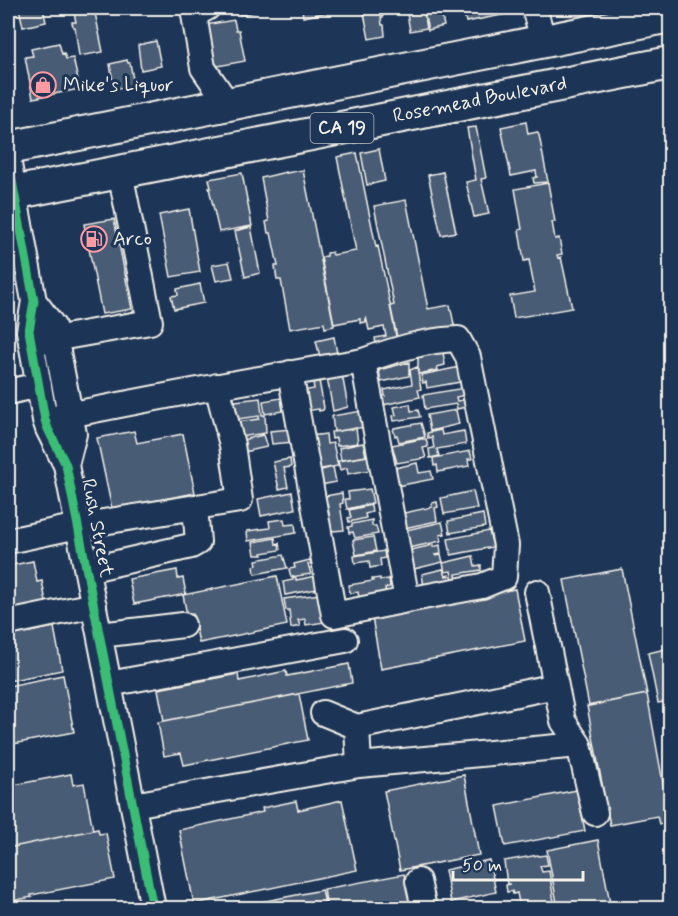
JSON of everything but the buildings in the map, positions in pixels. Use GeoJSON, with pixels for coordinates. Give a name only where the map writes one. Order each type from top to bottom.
{"type":"FeatureCollection","features":[{"type":"Feature","properties":{"kind":"main road","name":"CA 19"},"geometry":{"type":"LineString","coordinates":[[8,148],[544,42],[629,16],[670,16]]}},
{"type":"Feature","properties":{"kind":"main road","name":"Rosemead Boulevard"},"geometry":{"type":"LineString","coordinates":[[11,194],[670,63]]}},
{"type":"Feature","properties":{"kind":"street"},"geometry":{"type":"LineString","coordinates":[[207,8],[194,15],[202,68],[228,104]]}},
{"type":"Feature","properties":{"kind":"street"},"geometry":{"type":"LineString","coordinates":[[534,8],[544,42]]}},
{"type":"Feature","properties":{"kind":"street","name":"Rush Street"},"geometry":{"type":"LineString","coordinates":[[8,159],[11,194],[34,301],[29,331],[45,420],[66,465],[153,909]]}},
{"type":"Feature","properties":{"kind":"street"},"geometry":{"type":"LineString","coordinates":[[31,343],[150,322],[120,172]]}},
{"type":"Feature","properties":{"kind":"street","name":"Rush Street"},"geometry":{"type":"LineString","coordinates":[[34,301],[53,326],[74,434],[66,465]]}},
{"type":"Feature","properties":{"kind":"street"},"geometry":{"type":"LineString","coordinates":[[45,420],[217,386],[290,373],[363,361],[439,339],[458,339],[468,357],[506,545],[504,577],[483,586],[334,615],[290,373]]}},
{"type":"Feature","properties":{"kind":"street"},"geometry":{"type":"LineString","coordinates":[[363,361],[407,600]]}},
{"type":"Feature","properties":{"kind":"street"},"geometry":{"type":"LineString","coordinates":[[8,392],[39,385]]}},
{"type":"Feature","properties":{"kind":"street"},"geometry":{"type":"LineString","coordinates":[[8,541],[78,526],[240,500],[232,445],[217,386]]}},
{"type":"Feature","properties":{"kind":"street"},"geometry":{"type":"LineString","coordinates":[[87,570],[191,546],[198,542],[195,507]]}},
{"type":"Feature","properties":{"kind":"street"},"geometry":{"type":"LineString","coordinates":[[537,592],[563,721],[579,745],[595,813]]}},
{"type":"Feature","properties":{"kind":"street"},"geometry":{"type":"LineString","coordinates":[[8,623],[94,605]]}},
{"type":"Feature","properties":{"kind":"street"},"geometry":{"type":"LineString","coordinates":[[100,635],[183,625]]}},
{"type":"Feature","properties":{"kind":"street"},"geometry":{"type":"LineString","coordinates":[[109,684],[149,679],[345,640]]}},
{"type":"Feature","properties":{"kind":"street"},"geometry":{"type":"LineString","coordinates":[[323,713],[357,727],[556,686]]}},
{"type":"Feature","properties":{"kind":"street"},"geometry":{"type":"LineString","coordinates":[[357,727],[359,765]]}},
{"type":"Feature","properties":{"kind":"street"},"geometry":{"type":"LineString","coordinates":[[133,805],[359,765],[579,745]]}},
{"type":"Feature","properties":{"kind":"street"},"geometry":{"type":"LineString","coordinates":[[418,880],[424,909]]}},
{"type":"Feature","properties":{"kind":"cycle path"},"geometry":{"type":"LineString","coordinates":[[8,159],[34,301],[29,331],[45,420],[66,465],[153,908]]}},
{"type":"Feature","properties":{"kind":"place","name":"Mike's Liquor"},"geometry":{"type":"Point","coordinates":[43,85]}},
{"type":"Feature","properties":{"kind":"place","name":"Arco"},"geometry":{"type":"Point","coordinates":[94,239]}}]}
